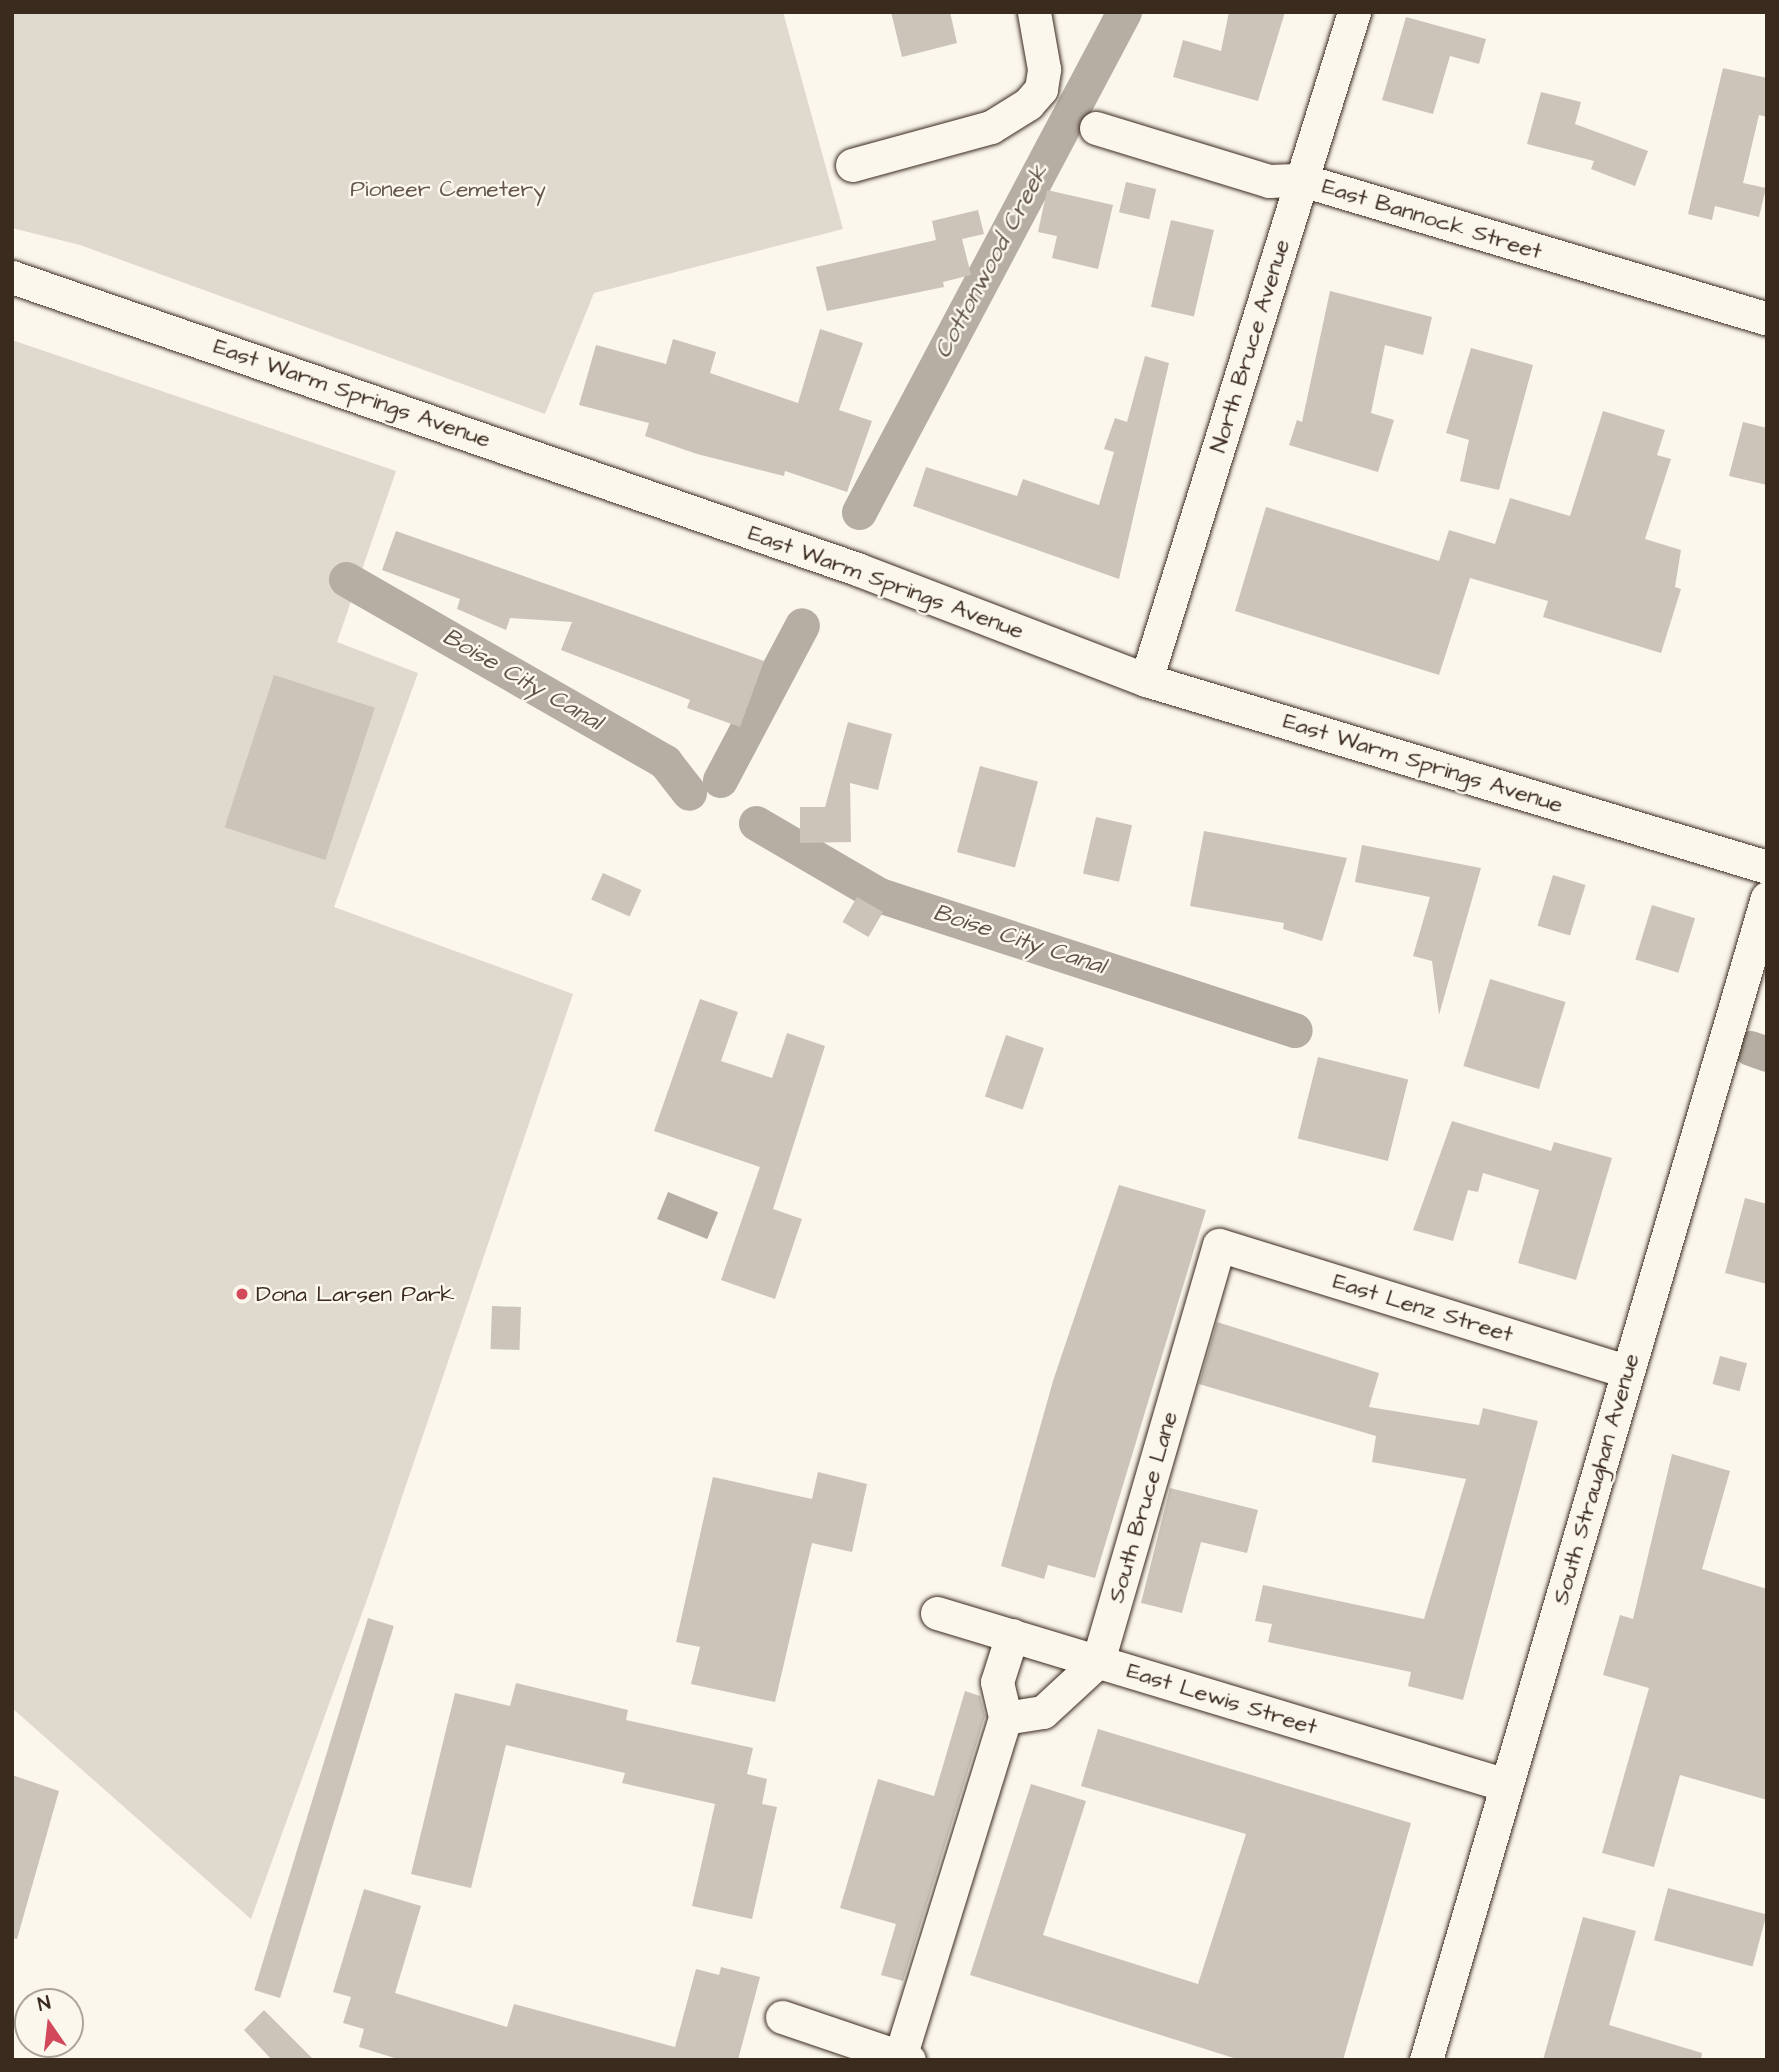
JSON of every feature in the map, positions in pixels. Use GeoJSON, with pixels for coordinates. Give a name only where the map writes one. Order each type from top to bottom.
{"type":"FeatureCollection","features":[{"type":"Feature","properties":{"kind":"street"},"geometry":{"type":"LineString","coordinates":[[852,164],[990,127],[1041,89],[1044,69],[1034,12]]}},
{"type":"Feature","properties":{"kind":"street","name":"North Bruce Avenue"},"geometry":{"type":"LineString","coordinates":[[1146,680],[1354,12]]}},
{"type":"Feature","properties":{"kind":"street","name":"East Bannock Street"},"geometry":{"type":"LineString","coordinates":[[1096,128],[1269,181],[1302,180],[1767,319]]}},
{"type":"Feature","properties":{"kind":"street","name":"East Warm Springs Avenue"},"geometry":{"type":"LineString","coordinates":[[12,277],[857,569],[1146,680],[1767,867]]}},
{"type":"Feature","properties":{"kind":"street","name":"South Straughan Avenue"},"geometry":{"type":"LineString","coordinates":[[1426,2060],[1767,898]]}},
{"type":"Feature","properties":{"kind":"street","name":"East Lenz Street"},"geometry":{"type":"LineString","coordinates":[[1219,1245],[1627,1371]]}},
{"type":"Feature","properties":{"kind":"street","name":"South Bruce Lane"},"geometry":{"type":"LineString","coordinates":[[1098,1661],[1219,1245]]}},
{"type":"Feature","properties":{"kind":"street","name":"East Lewis Street"},"geometry":{"type":"LineString","coordinates":[[937,1613],[1506,1785]]}},
{"type":"Feature","properties":{"kind":"street"},"geometry":{"type":"LineString","coordinates":[[782,2017],[904,2058],[1005,1718],[997,1682],[1012,1635]]}},
{"type":"Feature","properties":{"kind":"street"},"geometry":{"type":"LineString","coordinates":[[1005,1718],[1043,1712],[1098,1661]]}},
{"type":"Feature","properties":{"kind":"green space","name":"Pioneer Cemetery"},"geometry":{"type":"Polygon","coordinates":[[[12,12],[783,12],[843,229],[594,293],[545,414],[80,245],[12,228],[12,12]]]}},
{"type":"Feature","properties":{"kind":"green space","name":"Dona Larsen Park"},"geometry":{"type":"Polygon","coordinates":[[[12,340],[396,471],[337,642],[418,673],[334,907],[573,994],[369,1594],[251,1919],[12,1708],[12,340]]]}},
{"type":"Feature","properties":{"kind":"shaded area"},"geometry":{"type":"Polygon","coordinates":[[[668,1192],[718,1212],[707,1239],[657,1219],[668,1192]]]}},
{"type":"Feature","properties":{"kind":"building"},"geometry":{"type":"Polygon","coordinates":[[[891,12],[950,12],[957,43],[902,57],[891,12]]]}},
{"type":"Feature","properties":{"kind":"building"},"geometry":{"type":"Polygon","coordinates":[[[1229,12],[1285,12],[1258,101],[1173,77],[1183,40],[1221,51],[1229,12]]]}},
{"type":"Feature","properties":{"kind":"building"},"geometry":{"type":"Polygon","coordinates":[[[1406,17],[1486,39],[1479,64],[1450,56],[1433,114],[1382,100],[1406,17]]]}},
{"type":"Feature","properties":{"kind":"building"},"geometry":{"type":"Polygon","coordinates":[[[1723,68],[1767,78],[1767,117],[1759,115],[1743,183],[1766,188],[1759,217],[1715,206],[1712,220],[1688,214],[1723,68]]]}},
{"type":"Feature","properties":{"kind":"building"},"geometry":{"type":"Polygon","coordinates":[[[1541,92],[1581,102],[1575,124],[1648,151],[1635,186],[1591,169],[1594,161],[1527,144],[1541,92]]]}},
{"type":"Feature","properties":{"kind":"building"},"geometry":{"type":"Polygon","coordinates":[[[1126,182],[1156,189],[1149,219],[1119,212],[1126,182]]]}},
{"type":"Feature","properties":{"kind":"building"},"geometry":{"type":"Polygon","coordinates":[[[1047,190],[1113,205],[1098,269],[1052,258],[1057,236],[1038,232],[1047,190]]]}},
{"type":"Feature","properties":{"kind":"building"},"geometry":{"type":"Polygon","coordinates":[[[978,210],[984,234],[962,239],[971,275],[943,282],[944,287],[827,311],[816,267],[936,240],[932,221],[978,210]]]}},
{"type":"Feature","properties":{"kind":"building"},"geometry":{"type":"Polygon","coordinates":[[[1171,220],[1214,230],[1194,317],[1151,307],[1171,220]]]}},
{"type":"Feature","properties":{"kind":"building"},"geometry":{"type":"Polygon","coordinates":[[[1330,291],[1432,317],[1423,355],[1385,345],[1371,413],[1394,420],[1378,472],[1289,445],[1297,420],[1302,422],[1330,291]]]}},
{"type":"Feature","properties":{"kind":"building"},"geometry":{"type":"Polygon","coordinates":[[[820,329],[863,343],[839,410],[872,421],[847,492],[785,471],[784,476],[697,454],[645,436],[649,423],[579,405],[596,345],[666,364],[673,339],[716,352],[710,373],[798,403],[820,329]]]}},
{"type":"Feature","properties":{"kind":"building"},"geometry":{"type":"Polygon","coordinates":[[[1471,348],[1533,365],[1499,490],[1460,481],[1469,440],[1446,433],[1471,348]]]}},
{"type":"Feature","properties":{"kind":"building"},"geometry":{"type":"Polygon","coordinates":[[[1145,356],[1169,363],[1119,579],[913,506],[926,467],[1017,496],[1023,479],[1099,505],[1114,452],[1104,449],[1115,418],[1127,422],[1145,356]]]}},
{"type":"Feature","properties":{"kind":"building"},"geometry":{"type":"Polygon","coordinates":[[[1603,411],[1665,430],[1657,455],[1671,459],[1645,539],[1681,550],[1675,587],[1681,589],[1661,653],[1543,617],[1548,601],[1470,578],[1439,675],[1235,611],[1266,507],[1439,561],[1449,530],[1495,544],[1510,498],[1570,516],[1603,411]]]}},
{"type":"Feature","properties":{"kind":"building"},"geometry":{"type":"Polygon","coordinates":[[[1743,422],[1767,428],[1767,485],[1729,476],[1743,422]]]}},
{"type":"Feature","properties":{"kind":"building"},"geometry":{"type":"Polygon","coordinates":[[[396,531],[764,661],[740,727],[687,708],[690,700],[561,650],[572,622],[510,618],[506,630],[457,609],[460,599],[382,570],[396,531]]]}},
{"type":"Feature","properties":{"kind":"building"},"geometry":{"type":"Polygon","coordinates":[[[274,675],[375,708],[325,860],[225,827],[274,675]]]}},
{"type":"Feature","properties":{"kind":"building"},"geometry":{"type":"Polygon","coordinates":[[[848,722],[892,734],[878,790],[850,783],[851,842],[800,843],[800,807],[825,807],[848,722]]]}},
{"type":"Feature","properties":{"kind":"building"},"geometry":{"type":"Polygon","coordinates":[[[980,766],[1038,782],[1015,867],[957,852],[980,766]]]}},
{"type":"Feature","properties":{"kind":"building"},"geometry":{"type":"Polygon","coordinates":[[[1096,817],[1132,825],[1119,882],[1083,874],[1096,817]]]}},
{"type":"Feature","properties":{"kind":"building"},"geometry":{"type":"Polygon","coordinates":[[[1204,831],[1347,858],[1322,941],[1283,929],[1284,923],[1190,906],[1204,831]]]}},
{"type":"Feature","properties":{"kind":"building"},"geometry":{"type":"Polygon","coordinates":[[[1362,845],[1481,868],[1439,1015],[1432,961],[1413,956],[1430,897],[1355,882],[1362,845]]]}},
{"type":"Feature","properties":{"kind":"building"},"geometry":{"type":"Polygon","coordinates":[[[603,873],[641,890],[630,917],[591,899],[603,873]]]}},
{"type":"Feature","properties":{"kind":"building"},"geometry":{"type":"Polygon","coordinates":[[[1553,875],[1586,885],[1570,936],[1538,926],[1553,875]]]}},
{"type":"Feature","properties":{"kind":"building"},"geometry":{"type":"Polygon","coordinates":[[[857,897],[883,912],[868,937],[842,922],[857,897]]]}},
{"type":"Feature","properties":{"kind":"building"},"geometry":{"type":"Polygon","coordinates":[[[1652,905],[1695,918],[1678,973],[1635,960],[1652,905]]]}},
{"type":"Feature","properties":{"kind":"building"},"geometry":{"type":"Polygon","coordinates":[[[1490,979],[1566,1002],[1539,1089],[1463,1066],[1490,979]]]}},
{"type":"Feature","properties":{"kind":"building"},"geometry":{"type":"Polygon","coordinates":[[[700,999],[738,1012],[721,1061],[772,1078],[787,1033],[825,1046],[773,1209],[802,1219],[775,1299],[721,1280],[760,1167],[654,1131],[700,999]]]}},
{"type":"Feature","properties":{"kind":"building"},"geometry":{"type":"Polygon","coordinates":[[[1006,1035],[1044,1048],[1023,1109],[985,1096],[1006,1035]]]}},
{"type":"Feature","properties":{"kind":"building"},"geometry":{"type":"Polygon","coordinates":[[[1318,1057],[1408,1079],[1388,1161],[1298,1139],[1318,1057]]]}},
{"type":"Feature","properties":{"kind":"building"},"geometry":{"type":"Polygon","coordinates":[[[1452,1121],[1551,1151],[1554,1142],[1612,1158],[1576,1280],[1518,1263],[1539,1190],[1483,1173],[1478,1192],[1468,1190],[1453,1241],[1413,1230],[1452,1121]]]}},
{"type":"Feature","properties":{"kind":"building"},"geometry":{"type":"Polygon","coordinates":[[[1119,1185],[1206,1210],[1095,1578],[1048,1565],[1044,1579],[1001,1566],[1053,1381],[1119,1185]]]}},
{"type":"Feature","properties":{"kind":"building"},"geometry":{"type":"Polygon","coordinates":[[[1745,1198],[1767,1204],[1767,1284],[1725,1273],[1745,1198]]]}},
{"type":"Feature","properties":{"kind":"building"},"geometry":{"type":"Polygon","coordinates":[[[492,1306],[521,1307],[519,1350],[490,1349],[492,1306]]]}},
{"type":"Feature","properties":{"kind":"building"},"geometry":{"type":"Polygon","coordinates":[[[1217,1322],[1379,1373],[1369,1407],[1479,1425],[1483,1408],[1538,1421],[1463,1700],[1408,1686],[1411,1672],[1268,1642],[1272,1624],[1255,1621],[1263,1585],[1424,1619],[1466,1479],[1372,1462],[1376,1436],[1199,1384],[1217,1322]]]}},
{"type":"Feature","properties":{"kind":"building"},"geometry":{"type":"Polygon","coordinates":[[[1720,1356],[1747,1363],[1740,1391],[1712,1384],[1720,1356]]]}},
{"type":"Feature","properties":{"kind":"building"},"geometry":{"type":"Polygon","coordinates":[[[1672,1454],[1730,1471],[1702,1569],[1767,1589],[1767,1800],[1680,1775],[1654,1867],[1602,1853],[1649,1688],[1603,1675],[1620,1615],[1633,1619],[1672,1454]]]}},
{"type":"Feature","properties":{"kind":"building"},"geometry":{"type":"Polygon","coordinates":[[[818,1472],[867,1484],[852,1552],[812,1543],[775,1702],[691,1684],[700,1647],[676,1642],[713,1477],[812,1499],[818,1472]]]}},
{"type":"Feature","properties":{"kind":"building"},"geometry":{"type":"Polygon","coordinates":[[[1170,1488],[1258,1510],[1247,1553],[1201,1542],[1182,1613],[1141,1603],[1170,1488]]]}},
{"type":"Feature","properties":{"kind":"building"},"geometry":{"type":"Polygon","coordinates":[[[368,1618],[394,1626],[280,1998],[254,1990],[368,1618]]]}},
{"type":"Feature","properties":{"kind":"building"},"geometry":{"type":"Polygon","coordinates":[[[516,1683],[628,1710],[626,1720],[753,1748],[747,1774],[767,1779],[762,1804],[777,1807],[752,1919],[692,1906],[715,1804],[622,1783],[625,1773],[506,1745],[471,1888],[411,1874],[455,1693],[510,1706],[516,1683]]]}},
{"type":"Feature","properties":{"kind":"building"},"geometry":{"type":"Polygon","coordinates":[[[965,1691],[980,1696],[985,1716],[903,1981],[881,1975],[896,1924],[840,1908],[878,1779],[934,1796],[965,1691]]]}},
{"type":"Feature","properties":{"kind":"building"},"geometry":{"type":"Polygon","coordinates":[[[1098,1729],[1411,1823],[1343,2060],[1240,2060],[970,1975],[1031,1784],[1086,1801],[1043,1935],[1198,1984],[1246,1834],[1081,1786],[1098,1729]]]}},
{"type":"Feature","properties":{"kind":"building"},"geometry":{"type":"Polygon","coordinates":[[[12,1775],[59,1791],[17,1939],[12,1938],[12,1775]]]}},
{"type":"Feature","properties":{"kind":"building"},"geometry":{"type":"Polygon","coordinates":[[[1668,1888],[1767,1914],[1753,1967],[1654,1940],[1668,1888]]]}},
{"type":"Feature","properties":{"kind":"building"},"geometry":{"type":"Polygon","coordinates":[[[364,1889],[421,1906],[395,1993],[507,2027],[514,2004],[675,2047],[696,1969],[719,1975],[721,1967],[760,1977],[738,2060],[401,2060],[359,2047],[364,2029],[343,2023],[351,1997],[333,1992],[364,1889]]]}},
{"type":"Feature","properties":{"kind":"building"},"geometry":{"type":"Polygon","coordinates":[[[1583,1917],[1636,1931],[1609,2025],[1702,2053],[1701,2060],[1543,2060],[1583,1917]]]}},
{"type":"Feature","properties":{"kind":"building"},"geometry":{"type":"Polygon","coordinates":[[[264,2010],[314,2060],[272,2060],[244,2030],[264,2010]]]}},
{"type":"Feature","properties":{"kind":"waterway","name":"Cottonwood Creek"},"geometry":{"type":"LineString","coordinates":[[859,512],[1124,12]]}},
{"type":"Feature","properties":{"kind":"waterway","name":"Boise City Canal"},"geometry":{"type":"LineString","coordinates":[[346,579],[665,762],[689,793]]}},
{"type":"Feature","properties":{"kind":"waterway","name":"Cottonwood Creek"},"geometry":{"type":"LineString","coordinates":[[720,780],[802,625]]}},
{"type":"Feature","properties":{"kind":"waterway","name":"Boise City Canal"},"geometry":{"type":"LineString","coordinates":[[756,823],[879,895],[1295,1030]]}},
{"type":"Feature","properties":{"kind":"waterway","name":"Boise City Canal"},"geometry":{"type":"LineString","coordinates":[[1750,1048],[1767,1054]]}},
{"type":"Feature","properties":{"kind":"place","name":"Dona Larsen Park"},"geometry":{"type":"Point","coordinates":[242,1294]}}]}
